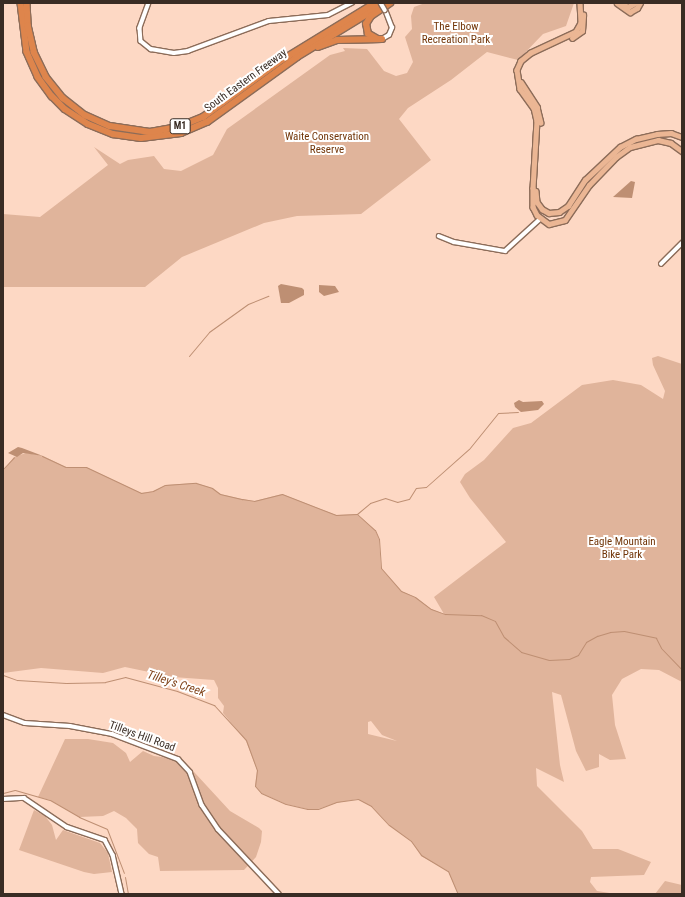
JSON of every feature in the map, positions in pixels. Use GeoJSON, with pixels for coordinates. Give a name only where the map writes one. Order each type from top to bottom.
{"type":"FeatureCollection","features":[{"type":"Feature","properties":{"kind":"highway","name":"South Eastern Freeway"},"geometry":{"type":"LineString","coordinates":[[21,3],[27,52],[46,88],[76,117],[113,134],[154,138],[194,128],[218,115],[274,73],[385,3]]}},
{"type":"Feature","properties":{"kind":"highway","name":"South Eastern Freeway"},"geometry":{"type":"LineString","coordinates":[[27,3],[34,52],[54,88],[85,115],[110,126],[137,131],[178,127],[203,117],[271,68],[347,19],[375,3]]}},
{"type":"Feature","properties":{"kind":"highway"},"geometry":{"type":"LineString","coordinates":[[347,19],[368,3]]}},
{"type":"Feature","properties":{"kind":"highway"},"geometry":{"type":"LineString","coordinates":[[382,40],[369,36],[366,24],[371,16],[390,3]]}},
{"type":"Feature","properties":{"kind":"highway"},"geometry":{"type":"LineString","coordinates":[[274,73],[331,42],[382,40]]}},
{"type":"Feature","properties":{"kind":"main road"},"geometry":{"type":"LineString","coordinates":[[540,219],[538,211],[540,207],[536,189],[541,120],[537,107],[521,84],[520,71],[530,57],[580,33],[584,24],[581,3]]}},
{"type":"Feature","properties":{"kind":"main road"},"geometry":{"type":"LineString","coordinates":[[581,3],[581,23],[576,32],[530,53],[521,61],[517,70],[520,89],[534,108],[538,121],[533,198],[534,210],[540,219],[554,224],[565,220],[589,185],[616,158],[630,147],[658,140],[671,143],[682,151]]}},
{"type":"Feature","properties":{"kind":"main road"},"geometry":{"type":"LineString","coordinates":[[617,3],[630,12],[637,8],[640,3]]}},
{"type":"Feature","properties":{"kind":"main road"},"geometry":{"type":"LineString","coordinates":[[621,3],[628,7],[635,3]]}},
{"type":"Feature","properties":{"kind":"main road"},"geometry":{"type":"LineString","coordinates":[[540,207],[546,212],[558,213],[566,208],[585,180],[620,147],[636,139],[657,134],[671,134],[682,137]]}},
{"type":"Feature","properties":{"kind":"main road"},"geometry":{"type":"LineString","coordinates":[[540,219],[546,212]]}},
{"type":"Feature","properties":{"kind":"street"},"geometry":{"type":"LineString","coordinates":[[149,3],[140,28],[141,41],[151,49],[174,53],[188,51],[269,21],[328,15],[352,3]]}},
{"type":"Feature","properties":{"kind":"street"},"geometry":{"type":"LineString","coordinates":[[381,3],[392,28],[389,35],[382,40]]}},
{"type":"Feature","properties":{"kind":"street"},"geometry":{"type":"LineString","coordinates":[[439,236],[454,242],[505,251],[540,219]]}},
{"type":"Feature","properties":{"kind":"street"},"geometry":{"type":"LineString","coordinates":[[661,264],[682,243]]}},
{"type":"Feature","properties":{"kind":"street","name":"Tilleys Hill Road"},"geometry":{"type":"LineString","coordinates":[[3,715],[25,723],[70,726],[112,734],[178,759],[190,772],[202,804],[218,829],[279,894]]}},
{"type":"Feature","properties":{"kind":"street"},"geometry":{"type":"LineString","coordinates":[[3,799],[24,798],[67,827],[104,840],[113,855],[122,894]]}},
{"type":"Feature","properties":{"kind":"green space","name":"Waite Conservation Reserve"},"geometry":{"type":"Polygon","coordinates":[[[425,3],[574,3],[566,26],[543,34],[518,60],[487,52],[451,80],[408,108],[399,119],[431,160],[361,214],[297,216],[264,223],[182,257],[145,287],[3,287],[3,214],[40,217],[108,165],[94,147],[120,164],[128,160],[154,156],[164,169],[181,171],[213,155],[227,129],[330,55],[345,51],[343,48],[367,49],[384,71],[396,76],[407,73],[413,62],[405,37],[412,29],[411,16],[414,7],[425,3]]]}},
{"type":"Feature","properties":{"kind":"green space","name":"Eagle Mountain Bike Park"},"geometry":{"type":"Polygon","coordinates":[[[658,356],[682,364],[682,682],[659,670],[641,669],[622,679],[612,695],[615,725],[626,759],[610,760],[599,754],[599,767],[586,771],[576,751],[561,695],[552,692],[560,765],[564,782],[536,768],[537,786],[582,831],[593,849],[618,849],[651,862],[644,875],[591,877],[590,882],[597,891],[616,894],[458,894],[448,871],[421,856],[411,841],[389,825],[371,806],[358,799],[336,803],[318,809],[307,809],[286,804],[261,793],[255,786],[257,770],[246,741],[223,713],[224,706],[218,698],[218,688],[214,680],[173,677],[125,667],[103,673],[41,668],[3,673],[3,471],[14,457],[26,453],[43,456],[66,467],[86,467],[141,493],[153,491],[165,485],[196,483],[212,488],[220,494],[242,499],[255,501],[282,494],[336,515],[357,514],[375,530],[379,539],[381,568],[401,591],[415,597],[431,609],[444,614],[434,597],[506,542],[470,498],[460,482],[465,474],[484,460],[513,428],[531,423],[582,385],[613,380],[641,385],[663,399],[665,391],[653,365],[652,358],[658,356]],[[371,721],[368,722],[368,734],[397,741],[382,735],[371,721]]]}},
{"type":"Feature","properties":{"kind":"green space"},"geometry":{"type":"Polygon","coordinates":[[[65,739],[88,739],[113,743],[126,753],[130,762],[143,751],[154,756],[183,760],[230,811],[262,831],[261,842],[256,857],[244,870],[160,871],[158,857],[149,854],[138,843],[137,829],[126,818],[114,811],[103,816],[79,817],[50,800],[38,797],[65,739]]]}},
{"type":"Feature","properties":{"kind":"green space"},"geometry":{"type":"Polygon","coordinates":[[[34,810],[45,816],[52,825],[56,840],[63,830],[100,843],[108,853],[112,872],[94,874],[84,872],[19,850],[34,810]]]}},
{"type":"Feature","properties":{"kind":"green space"},"geometry":{"type":"Polygon","coordinates":[[[665,881],[682,885],[681,894],[655,894],[665,881]]]}},
{"type":"Feature","properties":{"kind":"shaded area"},"geometry":{"type":"Polygon","coordinates":[[[631,181],[635,182],[632,198],[613,197],[631,181]]]}},
{"type":"Feature","properties":{"kind":"shaded area"},"geometry":{"type":"Polygon","coordinates":[[[281,284],[302,288],[304,290],[304,295],[289,303],[281,303],[278,286],[281,284]]]}},
{"type":"Feature","properties":{"kind":"shaded area"},"geometry":{"type":"Polygon","coordinates":[[[319,285],[335,286],[339,292],[324,296],[319,292],[319,285]]]}},
{"type":"Feature","properties":{"kind":"shaded area"},"geometry":{"type":"Polygon","coordinates":[[[519,400],[523,402],[542,401],[544,404],[538,410],[521,412],[515,407],[514,403],[519,400]]]}},
{"type":"Feature","properties":{"kind":"shaded area"},"geometry":{"type":"Polygon","coordinates":[[[18,447],[43,456],[23,453],[17,457],[8,453],[18,447]]]}},
{"type":"Feature","properties":{"kind":"waterway"},"geometry":{"type":"LineString","coordinates":[[189,356],[209,332],[248,304],[268,296]]}},
{"type":"Feature","properties":{"kind":"waterway"},"geometry":{"type":"LineString","coordinates":[[42,456],[66,467],[86,467],[141,493],[153,491],[165,485],[196,483],[212,488],[220,494],[242,499],[254,501],[282,494],[336,515],[357,514],[370,503],[385,498],[397,502],[409,499],[416,488],[426,487],[469,449],[498,413],[518,412]]}},
{"type":"Feature","properties":{"kind":"waterway"},"geometry":{"type":"LineString","coordinates":[[3,469],[14,457]]}},
{"type":"Feature","properties":{"kind":"waterway"},"geometry":{"type":"LineString","coordinates":[[357,514],[375,530],[379,539],[381,568],[401,591],[415,597],[431,609],[445,614],[481,615],[495,621],[504,637],[521,652],[549,660],[569,659],[578,655],[586,642],[597,636],[610,632],[624,631],[656,638],[661,648],[682,670]]}},
{"type":"Feature","properties":{"kind":"waterway","name":"Tilley's Creek"},"geometry":{"type":"LineString","coordinates":[[3,675],[17,680],[66,683],[105,682],[125,677],[177,691],[214,705],[246,740],[257,770],[255,786],[261,793],[286,804],[307,809],[318,809],[336,802],[358,799],[371,806],[389,825],[411,841],[421,855],[448,871],[458,894]]}},
{"type":"Feature","properties":{"kind":"waterway"},"geometry":{"type":"LineString","coordinates":[[3,793],[15,790],[50,800],[79,817],[107,829],[124,873]]}},
{"type":"Feature","properties":{"kind":"waterway"},"geometry":{"type":"LineString","coordinates":[[125,877],[128,894]]}},
{"type":"Feature","properties":{"kind":"park label","name":"The Elbow Recreation Park"},"geometry":{"type":"Point","coordinates":[456,34]}}]}
